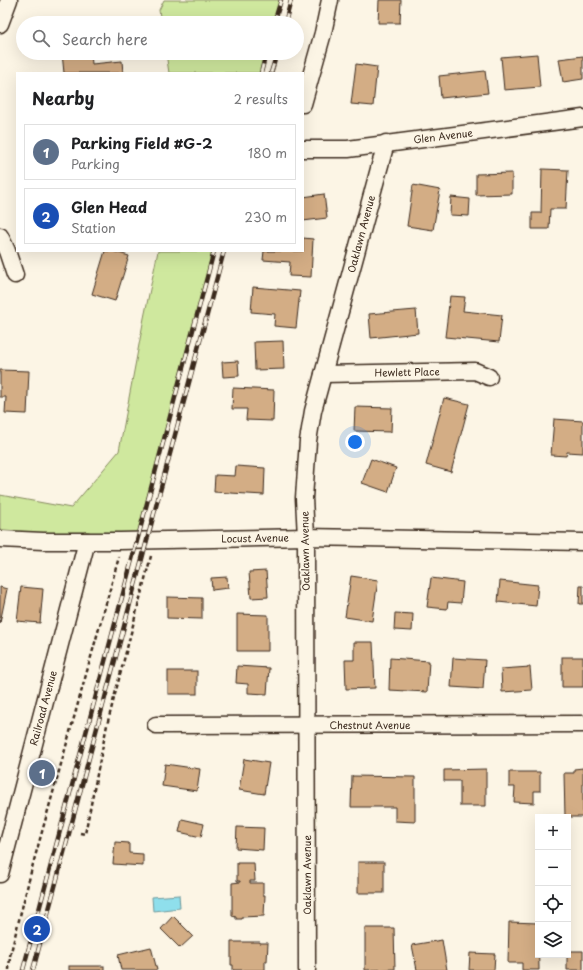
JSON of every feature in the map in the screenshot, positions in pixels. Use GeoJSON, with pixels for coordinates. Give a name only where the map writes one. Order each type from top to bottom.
{"type":"FeatureCollection","features":[{"type":"Feature","properties":{"kind":"street"},"geometry":{"type":"LineString","coordinates":[[0,24],[9,0]]}},
{"type":"Feature","properties":{"kind":"street"},"geometry":{"type":"LineString","coordinates":[[304,100],[330,0]]}},
{"type":"Feature","properties":{"kind":"street","name":"Glen Avenue"},"geometry":{"type":"LineString","coordinates":[[304,149],[348,149],[583,118]]}},
{"type":"Feature","properties":{"kind":"street","name":"Oaklawn Avenue"},"geometry":{"type":"LineString","coordinates":[[307,970],[306,537],[304,498],[308,441],[313,411],[386,143]]}},
{"type":"Feature","properties":{"kind":"street"},"geometry":{"type":"LineString","coordinates":[[0,236],[15,275]]}},
{"type":"Feature","properties":{"kind":"street","name":"Hewlett Place"},"geometry":{"type":"LineString","coordinates":[[324,374],[475,371],[489,377]]}},
{"type":"Feature","properties":{"kind":"street","name":"Locust Avenue"},"geometry":{"type":"LineString","coordinates":[[0,539],[87,542],[306,537],[583,542]]}},
{"type":"Feature","properties":{"kind":"street","name":"Railroad Avenue"},"geometry":{"type":"LineString","coordinates":[[0,873],[5,836],[87,542]]}},
{"type":"Feature","properties":{"kind":"street","name":"Chestnut Avenue"},"geometry":{"type":"LineString","coordinates":[[156,725],[583,724]]}},
{"type":"Feature","properties":{"kind":"path"},"geometry":{"type":"LineString","coordinates":[[80,833],[85,834],[107,724],[152,553]]}},
{"type":"Feature","properties":{"kind":"path"},"geometry":{"type":"LineString","coordinates":[[9,970],[13,941],[120,556]]}},
{"type":"Feature","properties":{"kind":"path"},"geometry":{"type":"LineString","coordinates":[[47,815],[52,816]]}},
{"type":"Feature","properties":{"kind":"path"},"geometry":{"type":"LineString","coordinates":[[13,941],[18,943]]}},
{"type":"Feature","properties":{"kind":"green space"},"geometry":{"type":"Polygon","coordinates":[[[164,0],[281,0],[276,16],[160,16],[159,10],[164,0]]]}},
{"type":"Feature","properties":{"kind":"green space"},"geometry":{"type":"Polygon","coordinates":[[[167,60],[264,60],[261,72],[169,72],[167,60]]]}},
{"type":"Feature","properties":{"kind":"green space"},"geometry":{"type":"Polygon","coordinates":[[[158,252],[214,252],[137,541],[0,539],[0,495],[71,508],[119,451],[158,252]]]}},
{"type":"Feature","properties":{"kind":"water"},"geometry":{"type":"Polygon","coordinates":[[[179,895],[180,908],[153,911],[152,897],[179,895]]]}},
{"type":"Feature","properties":{"kind":"building"},"geometry":{"type":"Polygon","coordinates":[[[379,0],[401,0],[400,23],[378,23],[379,0]]]}},
{"type":"Feature","properties":{"kind":"building"},"geometry":{"type":"Polygon","coordinates":[[[537,54],[540,87],[504,90],[501,57],[537,54]]]}},
{"type":"Feature","properties":{"kind":"building"},"geometry":{"type":"Polygon","coordinates":[[[583,56],[583,79],[563,82],[559,59],[583,56]]]}},
{"type":"Feature","properties":{"kind":"building"},"geometry":{"type":"Polygon","coordinates":[[[63,60],[92,60],[92,64],[122,61],[123,72],[64,72],[63,60]]]}},
{"type":"Feature","properties":{"kind":"building"},"geometry":{"type":"Polygon","coordinates":[[[356,64],[377,67],[373,106],[351,104],[356,64]]]}},
{"type":"Feature","properties":{"kind":"building"},"geometry":{"type":"Polygon","coordinates":[[[485,71],[488,93],[441,98],[439,76],[485,71]]]}},
{"type":"Feature","properties":{"kind":"building"},"geometry":{"type":"Polygon","coordinates":[[[542,169],[568,170],[566,209],[550,209],[549,229],[532,229],[532,213],[541,213],[542,169]]]}},
{"type":"Feature","properties":{"kind":"building"},"geometry":{"type":"Polygon","coordinates":[[[512,173],[512,194],[476,195],[476,174],[512,173]]]}},
{"type":"Feature","properties":{"kind":"building"},"geometry":{"type":"Polygon","coordinates":[[[413,185],[440,190],[433,230],[407,226],[413,185]]]}},
{"type":"Feature","properties":{"kind":"building"},"geometry":{"type":"Polygon","coordinates":[[[324,194],[327,218],[304,221],[304,197],[324,194]]]}},
{"type":"Feature","properties":{"kind":"building"},"geometry":{"type":"Polygon","coordinates":[[[451,197],[470,199],[469,216],[450,215],[451,197]]]}},
{"type":"Feature","properties":{"kind":"building"},"geometry":{"type":"Polygon","coordinates":[[[304,238],[313,239],[311,277],[289,276],[290,262],[263,260],[264,252],[304,252],[304,238]]]}},
{"type":"Feature","properties":{"kind":"building"},"geometry":{"type":"Polygon","coordinates":[[[105,252],[115,252],[129,256],[115,301],[92,294],[105,252]]]}},
{"type":"Feature","properties":{"kind":"building"},"geometry":{"type":"Polygon","coordinates":[[[253,287],[300,291],[296,328],[274,326],[275,314],[251,312],[253,287]]]}},
{"type":"Feature","properties":{"kind":"building"},"geometry":{"type":"Polygon","coordinates":[[[450,296],[465,297],[463,311],[502,315],[499,342],[445,337],[450,296]]]}},
{"type":"Feature","properties":{"kind":"building"},"geometry":{"type":"Polygon","coordinates":[[[416,310],[418,333],[371,338],[369,314],[416,310]]]}},
{"type":"Feature","properties":{"kind":"building"},"geometry":{"type":"Polygon","coordinates":[[[283,341],[284,369],[255,370],[254,342],[283,341]]]}},
{"type":"Feature","properties":{"kind":"building"},"geometry":{"type":"Polygon","coordinates":[[[238,361],[239,376],[223,377],[222,362],[238,361]]]}},
{"type":"Feature","properties":{"kind":"building"},"geometry":{"type":"Polygon","coordinates":[[[0,370],[29,371],[27,414],[5,413],[6,397],[0,397],[0,370]]]}},
{"type":"Feature","properties":{"kind":"building"},"geometry":{"type":"Polygon","coordinates":[[[233,388],[274,390],[273,421],[246,420],[247,409],[232,409],[233,388]]]}},
{"type":"Feature","properties":{"kind":"building"},"geometry":{"type":"Polygon","coordinates":[[[444,398],[469,404],[451,472],[426,465],[444,398]]]}},
{"type":"Feature","properties":{"kind":"building"},"geometry":{"type":"Polygon","coordinates":[[[355,407],[392,408],[391,432],[354,431],[355,407]]]}},
{"type":"Feature","properties":{"kind":"building"},"geometry":{"type":"Polygon","coordinates":[[[554,419],[583,421],[583,453],[567,452],[566,456],[551,455],[554,419]]]}},
{"type":"Feature","properties":{"kind":"building"},"geometry":{"type":"Polygon","coordinates":[[[371,459],[396,468],[388,492],[362,483],[371,459]]]}},
{"type":"Feature","properties":{"kind":"building"},"geometry":{"type":"Polygon","coordinates":[[[236,466],[265,468],[264,495],[214,492],[215,475],[235,476],[236,466]]]}},
{"type":"Feature","properties":{"kind":"building"},"geometry":{"type":"Polygon","coordinates":[[[266,571],[268,597],[251,598],[249,572],[266,571]]]}},
{"type":"Feature","properties":{"kind":"building"},"geometry":{"type":"Polygon","coordinates":[[[351,576],[378,580],[372,621],[345,617],[351,576]]]}},
{"type":"Feature","properties":{"kind":"building"},"geometry":{"type":"Polygon","coordinates":[[[227,577],[228,588],[212,590],[211,578],[227,577]]]}},
{"type":"Feature","properties":{"kind":"building"},"geometry":{"type":"Polygon","coordinates":[[[431,578],[463,582],[461,603],[448,602],[447,609],[427,607],[431,578]]]}},
{"type":"Feature","properties":{"kind":"building"},"geometry":{"type":"Polygon","coordinates":[[[500,581],[538,585],[536,606],[498,602],[500,581]]]}},
{"type":"Feature","properties":{"kind":"building"},"geometry":{"type":"Polygon","coordinates":[[[580,586],[583,586],[583,604],[579,604],[580,586]]]}},
{"type":"Feature","properties":{"kind":"building"},"geometry":{"type":"Polygon","coordinates":[[[0,587],[7,589],[0,623],[0,587]]]}},
{"type":"Feature","properties":{"kind":"building"},"geometry":{"type":"Polygon","coordinates":[[[21,587],[43,589],[40,623],[17,621],[21,587]]]}},
{"type":"Feature","properties":{"kind":"building"},"geometry":{"type":"Polygon","coordinates":[[[167,597],[202,598],[202,619],[167,618],[167,597]]]}},
{"type":"Feature","properties":{"kind":"building"},"geometry":{"type":"Polygon","coordinates":[[[395,613],[413,614],[412,631],[394,630],[395,613]]]}},
{"type":"Feature","properties":{"kind":"building"},"geometry":{"type":"Polygon","coordinates":[[[237,614],[268,615],[268,651],[237,651],[237,614]]]}},
{"type":"Feature","properties":{"kind":"building"},"geometry":{"type":"Polygon","coordinates":[[[354,642],[373,642],[375,688],[346,689],[345,660],[354,660],[354,642]]]}},
{"type":"Feature","properties":{"kind":"building"},"geometry":{"type":"Polygon","coordinates":[[[562,657],[583,657],[583,687],[562,687],[562,657]]]}},
{"type":"Feature","properties":{"kind":"building"},"geometry":{"type":"Polygon","coordinates":[[[390,658],[429,661],[427,692],[389,690],[390,658]]]}},
{"type":"Feature","properties":{"kind":"building"},"geometry":{"type":"Polygon","coordinates":[[[453,658],[485,660],[483,689],[451,687],[453,658]]]}},
{"type":"Feature","properties":{"kind":"building"},"geometry":{"type":"Polygon","coordinates":[[[237,666],[269,668],[267,694],[248,693],[248,684],[236,683],[237,666]]]}},
{"type":"Feature","properties":{"kind":"building"},"geometry":{"type":"Polygon","coordinates":[[[530,667],[532,690],[502,692],[501,669],[530,667]]]}},
{"type":"Feature","properties":{"kind":"building"},"geometry":{"type":"Polygon","coordinates":[[[168,671],[197,671],[197,694],[168,694],[168,671]]]}},
{"type":"Feature","properties":{"kind":"building"},"geometry":{"type":"Polygon","coordinates":[[[244,759],[269,763],[264,794],[239,790],[244,759]]]}},
{"type":"Feature","properties":{"kind":"building"},"geometry":{"type":"Polygon","coordinates":[[[165,764],[200,769],[197,791],[162,786],[165,764]]]}},
{"type":"Feature","properties":{"kind":"building"},"geometry":{"type":"Polygon","coordinates":[[[583,768],[583,817],[571,817],[571,814],[565,814],[564,773],[574,773],[574,769],[583,768]]]}},
{"type":"Feature","properties":{"kind":"building"},"geometry":{"type":"Polygon","coordinates":[[[486,769],[486,806],[460,806],[460,781],[444,781],[444,770],[486,769]]]}},
{"type":"Feature","properties":{"kind":"building"},"geometry":{"type":"Polygon","coordinates":[[[509,772],[540,772],[540,791],[534,791],[534,803],[514,802],[515,787],[509,787],[509,772]]]}},
{"type":"Feature","properties":{"kind":"building"},"geometry":{"type":"Polygon","coordinates":[[[352,776],[415,777],[415,822],[395,821],[395,807],[351,807],[352,776]]]}},
{"type":"Feature","properties":{"kind":"building"},"geometry":{"type":"Polygon","coordinates":[[[182,819],[204,824],[201,837],[179,832],[182,819]]]}},
{"type":"Feature","properties":{"kind":"building"},"geometry":{"type":"Polygon","coordinates":[[[237,827],[264,828],[263,850],[236,848],[237,827]]]}},
{"type":"Feature","properties":{"kind":"building"},"geometry":{"type":"Polygon","coordinates":[[[115,842],[129,843],[129,853],[143,854],[143,866],[113,864],[115,842]]]}},
{"type":"Feature","properties":{"kind":"building"},"geometry":{"type":"Polygon","coordinates":[[[358,862],[384,862],[384,893],[358,893],[358,862]]]}},
{"type":"Feature","properties":{"kind":"building"},"geometry":{"type":"Polygon","coordinates":[[[237,863],[254,863],[255,881],[250,881],[250,883],[263,883],[263,895],[265,895],[264,916],[242,917],[242,919],[236,919],[236,917],[232,916],[232,883],[240,882],[237,881],[237,863]]]}},
{"type":"Feature","properties":{"kind":"building"},"geometry":{"type":"Polygon","coordinates":[[[173,916],[193,936],[180,948],[161,929],[173,916]]]}},
{"type":"Feature","properties":{"kind":"building"},"geometry":{"type":"Polygon","coordinates":[[[509,922],[535,923],[535,958],[539,958],[539,970],[522,970],[522,963],[508,963],[509,922]]]}},
{"type":"Feature","properties":{"kind":"building"},"geometry":{"type":"Polygon","coordinates":[[[365,928],[394,928],[395,969],[365,970],[365,928]]]}},
{"type":"Feature","properties":{"kind":"building"},"geometry":{"type":"Polygon","coordinates":[[[442,940],[447,970],[417,970],[412,945],[442,940]]]}},
{"type":"Feature","properties":{"kind":"building"},"geometry":{"type":"Polygon","coordinates":[[[231,942],[268,943],[265,970],[233,970],[233,965],[231,965],[231,942]]]}},
{"type":"Feature","properties":{"kind":"building"},"geometry":{"type":"Polygon","coordinates":[[[151,947],[157,970],[121,970],[118,955],[151,947]]]}},
{"type":"Feature","properties":{"kind":"building"},"geometry":{"type":"Polygon","coordinates":[[[571,951],[583,951],[583,970],[567,970],[567,958],[571,958],[571,951]]]}},
{"type":"Feature","properties":{"kind":"building"},"geometry":{"type":"Polygon","coordinates":[[[470,953],[495,954],[494,970],[469,970],[470,953]]]}},
{"type":"Feature","properties":{"kind":"building"},"geometry":{"type":"Polygon","coordinates":[[[69,966],[104,966],[104,970],[69,970],[69,966]]]}},
{"type":"Feature","properties":{"kind":"railway"},"geometry":{"type":"LineString","coordinates":[[276,16],[281,0]]}},
{"type":"Feature","properties":{"kind":"railway"},"geometry":{"type":"LineString","coordinates":[[287,16],[291,0]]}},
{"type":"Feature","properties":{"kind":"railway"},"geometry":{"type":"LineString","coordinates":[[261,72],[264,60]]}},
{"type":"Feature","properties":{"kind":"railway"},"geometry":{"type":"LineString","coordinates":[[271,72],[275,60]]}},
{"type":"Feature","properties":{"kind":"railway"},"geometry":{"type":"LineString","coordinates":[[23,970],[214,252]]}},
{"type":"Feature","properties":{"kind":"railway"},"geometry":{"type":"LineString","coordinates":[[33,970],[224,252]]}},
{"type":"Feature","properties":{"kind":"place","name":"Parking Field #G-2"},"geometry":{"type":"Point","coordinates":[42,773]}},
{"type":"Feature","properties":{"kind":"place","name":"Glen Head"},"geometry":{"type":"Point","coordinates":[37,929]}}]}
